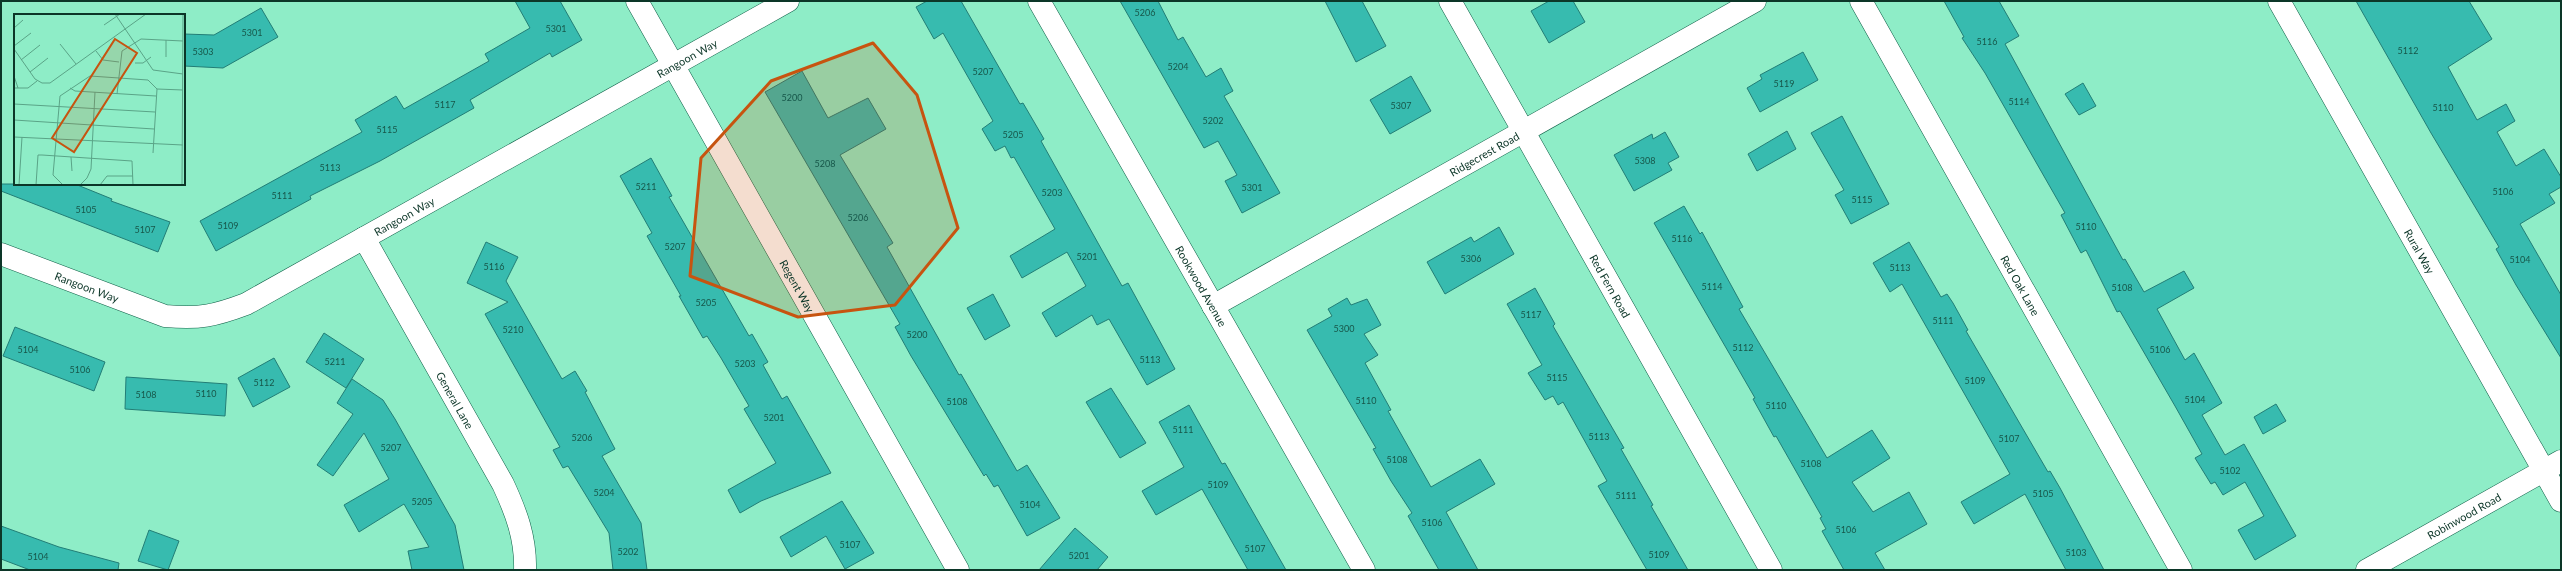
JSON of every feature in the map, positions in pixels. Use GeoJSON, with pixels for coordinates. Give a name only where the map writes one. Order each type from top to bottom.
{"type":"FeatureCollection","features":[{"type":"Feature","properties":{"kind":"street","name":"Regent Way"},"geometry":{"type":"LineString","coordinates":[[637,1],[672,67],[958,570]]}},
{"type":"Feature","properties":{"kind":"street","name":"Rangoon Way"},"geometry":{"type":"LineString","coordinates":[[1,254],[146,311],[165,316],[193,319],[213,316],[246,304],[788,1]]}},
{"type":"Feature","properties":{"kind":"street","name":"Rookwood Avenue"},"geometry":{"type":"LineString","coordinates":[[1039,1],[1364,570]]}},
{"type":"Feature","properties":{"kind":"street","name":"Red Fern Road"},"geometry":{"type":"LineString","coordinates":[[1450,1],[1772,570]]}},
{"type":"Feature","properties":{"kind":"street","name":"Ridgecrest Road"},"geometry":{"type":"LineString","coordinates":[[1213,306],[1755,1]]}},
{"type":"Feature","properties":{"kind":"street","name":"Red Oak Lane"},"geometry":{"type":"LineString","coordinates":[[1861,1],[2181,570]]}},
{"type":"Feature","properties":{"kind":"street","name":"Rural Way"},"geometry":{"type":"LineString","coordinates":[[2279,1],[2552,466],[2561,501]]}},
{"type":"Feature","properties":{"kind":"street","name":"General Lane"},"geometry":{"type":"LineString","coordinates":[[364,238],[503,484],[516,513],[521,531],[525,570]]}},
{"type":"Feature","properties":{"kind":"street","name":"Robinwood Road"},"geometry":{"type":"LineString","coordinates":[[2367,570],[2552,466]]}},
{"type":"Feature","properties":{"kind":"highlighted area"},"geometry":{"type":"Polygon","coordinates":[[[873,43],[917,95],[958,228],[895,305],[798,317],[690,276],[701,158],[771,81],[873,43]]]}},
{"type":"Feature","properties":{"kind":"building"},"geometry":{"type":"Polygon","coordinates":[[[515,1],[560,1],[582,40],[552,57],[550,53],[470,100],[474,108],[380,161],[310,196],[311,199],[216,251],[200,221],[362,132],[355,120],[396,96],[404,109],[489,61],[485,54],[530,28],[515,1]]]}},
{"type":"Feature","properties":{"kind":"building"},"geometry":{"type":"Polygon","coordinates":[[[927,1],[961,1],[1020,104],[1023,103],[1044,139],[1041,141],[1122,286],[1128,283],[1175,369],[1147,385],[1109,319],[1097,325],[1092,315],[1056,337],[1042,313],[1086,286],[1067,252],[1022,278],[1010,256],[1055,229],[1014,157],[1011,158],[1005,146],[995,151],[982,129],[993,121],[943,33],[934,39],[916,7],[927,1]]]}},
{"type":"Feature","properties":{"kind":"building"},"geometry":{"type":"Polygon","coordinates":[[[1120,1],[1158,1],[1178,40],[1183,37],[1206,77],[1221,68],[1233,91],[1224,96],[1280,193],[1242,213],[1225,181],[1237,175],[1218,141],[1204,148],[1120,1]]]}},
{"type":"Feature","properties":{"kind":"building"},"geometry":{"type":"Polygon","coordinates":[[[1325,1],[1362,1],[1386,46],[1356,62],[1325,1]]]}},
{"type":"Feature","properties":{"kind":"building"},"geometry":{"type":"Polygon","coordinates":[[[1549,1],[1573,1],[1585,22],[1549,43],[1531,11],[1549,1]]]}},
{"type":"Feature","properties":{"kind":"building"},"geometry":{"type":"Polygon","coordinates":[[[1944,1],[1999,1],[2019,36],[2005,44],[2123,260],[2125,259],[2144,292],[2184,271],[2194,288],[2157,309],[2185,360],[2194,353],[2222,403],[2202,415],[2225,455],[2244,444],[2296,536],[2255,560],[2238,530],[2264,516],[2245,482],[2223,495],[2215,482],[2211,484],[2195,458],[2202,454],[2120,311],[2117,312],[2086,250],[2081,253],[2061,215],[2065,213],[1985,73],[1962,38],[1964,37],[1944,1]]]}},
{"type":"Feature","properties":{"kind":"building"},"geometry":{"type":"Polygon","coordinates":[[[2356,1],[2469,1],[2492,39],[2448,67],[2477,120],[2506,104],[2515,121],[2497,132],[2516,166],[2544,149],[2561,177],[2561,187],[2549,194],[2555,203],[2520,224],[2561,295],[2561,358],[2516,285],[2496,249],[2499,247],[2431,133],[2356,1]]]}},
{"type":"Feature","properties":{"kind":"building"},"geometry":{"type":"Polygon","coordinates":[[[261,8],[278,37],[223,68],[185,66],[185,34],[214,35],[261,8]]]}},
{"type":"Feature","properties":{"kind":"building"},"geometry":{"type":"Polygon","coordinates":[[[1803,52],[1818,80],[1760,112],[1747,88],[1762,79],[1760,75],[1803,52]]]}},
{"type":"Feature","properties":{"kind":"building"},"geometry":{"type":"Polygon","coordinates":[[[802,71],[828,118],[868,98],[886,129],[840,155],[893,243],[887,247],[959,375],[961,374],[1017,471],[1027,465],[1060,518],[1027,536],[998,485],[994,487],[986,474],[984,476],[911,356],[895,327],[900,324],[765,92],[802,71]]]}},
{"type":"Feature","properties":{"kind":"building"},"geometry":{"type":"Polygon","coordinates":[[[1411,76],[1431,111],[1390,134],[1370,100],[1411,76]]]}},
{"type":"Feature","properties":{"kind":"building"},"geometry":{"type":"Polygon","coordinates":[[[2083,83],[2096,106],[2079,115],[2065,94],[2083,83]]]}},
{"type":"Feature","properties":{"kind":"building"},"geometry":{"type":"Polygon","coordinates":[[[1842,116],[1889,204],[1851,224],[1835,195],[1844,190],[1811,133],[1842,116]]]}},
{"type":"Feature","properties":{"kind":"building"},"geometry":{"type":"Polygon","coordinates":[[[1787,131],[1796,149],[1757,171],[1748,154],[1787,131]]]}},
{"type":"Feature","properties":{"kind":"building"},"geometry":{"type":"Polygon","coordinates":[[[1665,132],[1679,157],[1668,163],[1672,170],[1634,191],[1614,155],[1652,134],[1653,139],[1665,132]]]}},
{"type":"Feature","properties":{"kind":"building"},"geometry":{"type":"Polygon","coordinates":[[[651,158],[672,196],[669,197],[749,336],[752,334],[768,362],[763,365],[782,399],[787,396],[831,473],[761,501],[740,513],[728,490],[776,463],[744,409],[749,406],[707,336],[703,338],[679,296],[681,296],[647,236],[652,233],[620,176],[651,158]]]}},
{"type":"Feature","properties":{"kind":"building"},"geometry":{"type":"Polygon","coordinates":[[[1,184],[77,185],[112,199],[111,201],[170,222],[158,252],[1,191],[1,184]]]}},
{"type":"Feature","properties":{"kind":"building"},"geometry":{"type":"Polygon","coordinates":[[[1684,206],[1700,234],[1702,232],[1743,307],[1739,309],[1827,458],[1872,430],[1890,458],[1852,482],[1873,512],[1909,492],[1927,524],[1875,553],[1885,570],[1844,570],[1822,531],[1826,529],[1820,518],[1822,517],[1776,436],[1774,437],[1753,399],[1755,398],[1654,223],[1684,206]]]}},
{"type":"Feature","properties":{"kind":"building"},"geometry":{"type":"Polygon","coordinates":[[[1499,227],[1514,254],[1445,294],[1427,262],[1471,237],[1474,242],[1499,227]]]}},
{"type":"Feature","properties":{"kind":"building"},"geometry":{"type":"Polygon","coordinates":[[[486,242],[518,257],[506,281],[562,379],[575,371],[587,391],[585,392],[615,449],[602,456],[641,523],[647,570],[613,570],[609,533],[568,466],[563,468],[553,450],[560,447],[485,314],[508,302],[467,283],[486,242]]]}},
{"type":"Feature","properties":{"kind":"building"},"geometry":{"type":"Polygon","coordinates":[[[1909,242],[1941,297],[1947,294],[1953,303],[1968,330],[1966,331],[2048,472],[2050,471],[2060,488],[2104,570],[2066,570],[2025,494],[1974,524],[1961,502],[2010,474],[1902,284],[1890,292],[1873,263],[1909,242]]]}},
{"type":"Feature","properties":{"kind":"building"},"geometry":{"type":"Polygon","coordinates":[[[1535,288],[1555,324],[1553,326],[1624,448],[1621,449],[1653,505],[1651,506],[1688,570],[1647,570],[1598,486],[1607,481],[1563,402],[1558,405],[1553,396],[1545,400],[1528,373],[1542,365],[1507,304],[1535,288]]]}},
{"type":"Feature","properties":{"kind":"building"},"geometry":{"type":"Polygon","coordinates":[[[993,294],[1010,326],[985,340],[967,308],[993,294]]]}},
{"type":"Feature","properties":{"kind":"building"},"geometry":{"type":"Polygon","coordinates":[[[1347,298],[1351,305],[1367,299],[1381,325],[1364,334],[1378,355],[1365,363],[1391,410],[1388,411],[1431,487],[1480,459],[1495,484],[1446,512],[1478,570],[1439,570],[1408,516],[1412,513],[1391,481],[1373,449],[1376,448],[1307,330],[1332,316],[1328,309],[1347,298]]]}},
{"type":"Feature","properties":{"kind":"building"},"geometry":{"type":"Polygon","coordinates":[[[15,327],[105,362],[94,391],[3,356],[15,327]]]}},
{"type":"Feature","properties":{"kind":"building"},"geometry":{"type":"Polygon","coordinates":[[[324,333],[364,359],[346,388],[306,362],[324,333]]]}},
{"type":"Feature","properties":{"kind":"building"},"geometry":{"type":"Polygon","coordinates":[[[274,358],[290,387],[253,407],[238,378],[274,358]]]}},
{"type":"Feature","properties":{"kind":"building"},"geometry":{"type":"Polygon","coordinates":[[[126,377],[227,384],[225,416],[125,409],[126,377]]]}},
{"type":"Feature","properties":{"kind":"building"},"geometry":{"type":"Polygon","coordinates":[[[352,379],[383,400],[395,419],[455,525],[464,570],[412,570],[408,551],[429,547],[404,504],[359,532],[344,505],[389,479],[364,433],[333,476],[317,465],[353,414],[337,403],[352,379]]]}},
{"type":"Feature","properties":{"kind":"building"},"geometry":{"type":"Polygon","coordinates":[[[1111,388],[1146,443],[1120,458],[1086,402],[1111,388]]]}},
{"type":"Feature","properties":{"kind":"building"},"geometry":{"type":"Polygon","coordinates":[[[2276,404],[2286,421],[2263,434],[2254,417],[2276,404]]]}},
{"type":"Feature","properties":{"kind":"building"},"geometry":{"type":"Polygon","coordinates":[[[1189,405],[1222,464],[1225,463],[1286,570],[1248,570],[1202,489],[1156,515],[1142,491],[1184,467],[1159,422],[1189,405]]]}},
{"type":"Feature","properties":{"kind":"building"},"geometry":{"type":"Polygon","coordinates":[[[842,501],[874,553],[845,569],[826,536],[791,557],[780,537],[842,501]]]}},
{"type":"Feature","properties":{"kind":"building"},"geometry":{"type":"Polygon","coordinates":[[[1,526],[59,547],[119,563],[118,570],[30,570],[1,559],[1,526]]]}},
{"type":"Feature","properties":{"kind":"building"},"geometry":{"type":"Polygon","coordinates":[[[1075,528],[1108,557],[1097,570],[1039,570],[1075,528]]]}},
{"type":"Feature","properties":{"kind":"building"},"geometry":{"type":"Polygon","coordinates":[[[149,530],[179,541],[168,570],[138,561],[149,530]]]}}]}
